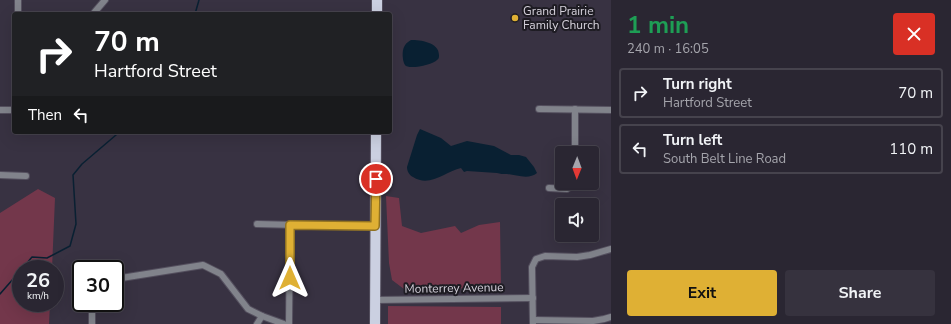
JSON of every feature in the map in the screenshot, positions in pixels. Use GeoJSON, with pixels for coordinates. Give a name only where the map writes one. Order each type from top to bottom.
{"type":"FeatureCollection","features":[{"type":"Feature","properties":{"kind":"main road"},"geometry":{"type":"LineString","coordinates":[[377,0],[377,12]]}},
{"type":"Feature","properties":{"kind":"main road"},"geometry":{"type":"LineString","coordinates":[[375,324],[376,134]]}},
{"type":"Feature","properties":{"kind":"street"},"geometry":{"type":"LineString","coordinates":[[18,0],[18,12]]}},
{"type":"Feature","properties":{"kind":"street"},"geometry":{"type":"LineString","coordinates":[[95,12],[106,0]]}},
{"type":"Feature","properties":{"kind":"street"},"geometry":{"type":"LineString","coordinates":[[539,109],[611,110]]}},
{"type":"Feature","properties":{"kind":"street"},"geometry":{"type":"LineString","coordinates":[[0,110],[12,110]]}},
{"type":"Feature","properties":{"kind":"street"},"geometry":{"type":"LineString","coordinates":[[575,146],[576,110]]}},
{"type":"Feature","properties":{"kind":"street"},"geometry":{"type":"LineString","coordinates":[[0,175],[26,176]]}},
{"type":"Feature","properties":{"kind":"street"},"geometry":{"type":"LineString","coordinates":[[549,188],[555,188]]}},
{"type":"Feature","properties":{"kind":"street"},"geometry":{"type":"LineString","coordinates":[[257,224],[375,226]]}},
{"type":"Feature","properties":{"kind":"street"},"geometry":{"type":"LineString","coordinates":[[289,324],[290,225]]}},
{"type":"Feature","properties":{"kind":"street"},"geometry":{"type":"LineString","coordinates":[[611,249],[590,256],[545,256],[536,259],[532,267],[533,322],[593,321],[611,317]]}},
{"type":"Feature","properties":{"kind":"street"},"geometry":{"type":"LineString","coordinates":[[124,278],[203,265],[221,274],[248,309],[284,324]]}},
{"type":"Feature","properties":{"kind":"street","name":"Monterrey Avenue"},"geometry":{"type":"LineString","coordinates":[[375,300],[533,298]]}},
{"type":"Feature","properties":{"kind":"street"},"geometry":{"type":"LineString","coordinates":[[92,312],[92,324]]}},
{"type":"Feature","properties":{"kind":"street"},"geometry":{"type":"LineString","coordinates":[[258,324],[262,316]]}},
{"type":"Feature","properties":{"kind":"shaded area"},"geometry":{"type":"Polygon","coordinates":[[[38,189],[55,198],[52,260],[12,260],[12,312],[50,312],[49,324],[0,324],[0,213],[38,189]]]}},
{"type":"Feature","properties":{"kind":"shaded area"},"geometry":{"type":"Polygon","coordinates":[[[386,196],[399,198],[402,226],[421,233],[455,226],[461,233],[479,225],[500,222],[501,288],[404,289],[392,280],[389,263],[386,196]]]}},
{"type":"Feature","properties":{"kind":"shaded area"},"geometry":{"type":"Polygon","coordinates":[[[388,306],[501,307],[501,324],[388,324],[388,306]]]}},
{"type":"Feature","properties":{"kind":"water"},"geometry":{"type":"Polygon","coordinates":[[[411,40],[424,41],[436,47],[439,55],[438,59],[431,64],[421,66],[411,67],[405,65],[403,60],[403,51],[406,44],[411,40]]]}},
{"type":"Feature","properties":{"kind":"water"},"geometry":{"type":"Polygon","coordinates":[[[420,129],[441,138],[451,146],[467,141],[494,146],[511,155],[526,157],[537,173],[530,176],[522,176],[497,173],[464,172],[461,168],[432,180],[419,180],[410,175],[407,167],[420,129]]]}},
{"type":"Feature","properties":{"kind":"waterway"},"geometry":{"type":"LineString","coordinates":[[196,12],[199,0]]}},
{"type":"Feature","properties":{"kind":"waterway"},"geometry":{"type":"LineString","coordinates":[[30,260],[32,257],[47,258],[70,246],[76,224],[73,175],[82,164],[117,134]]}},
{"type":"Feature","properties":{"kind":"waterway"},"geometry":{"type":"LineString","coordinates":[[0,294],[12,280]]}},
{"type":"Feature","properties":{"kind":"place","name":"Grand Prairie Family Church"},"geometry":{"type":"Point","coordinates":[515,18]}},
{"type":"Feature","properties":{"kind":"route"},"geometry":{"type":"LineString","coordinates":[[290,278],[290,225],[375,226],[376,179]]}}]}
